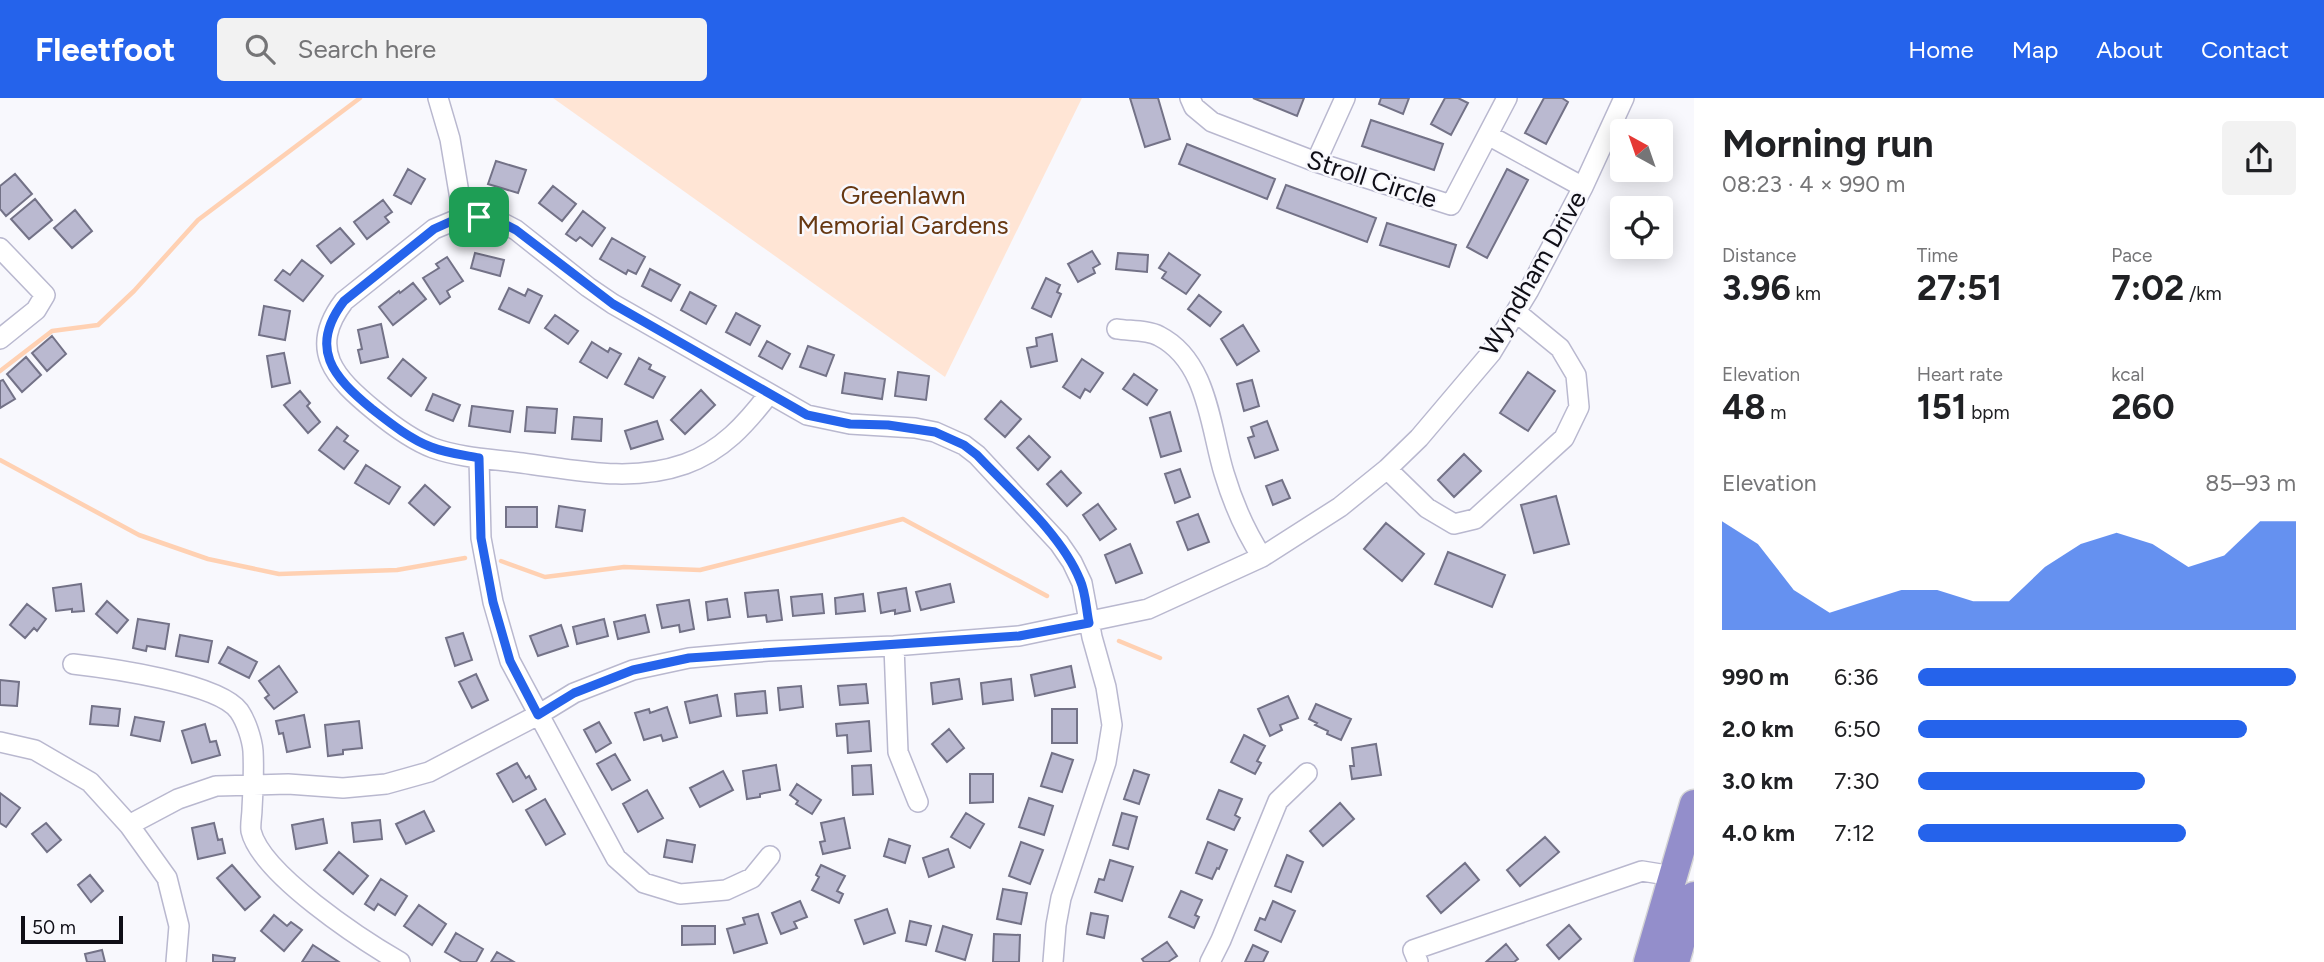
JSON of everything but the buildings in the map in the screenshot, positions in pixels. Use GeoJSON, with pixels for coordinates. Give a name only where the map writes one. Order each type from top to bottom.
{"type":"FeatureCollection","features":[{"type":"Feature","properties":{"kind":"highway"},"geometry":{"type":"LineString","coordinates":[[1648,962],[1694,804]]}},
{"type":"Feature","properties":{"kind":"highway"},"geometry":{"type":"LineString","coordinates":[[1675,962],[1694,896]]}},
{"type":"Feature","properties":{"kind":"street"},"geometry":{"type":"LineString","coordinates":[[438,98],[450,139],[463,216]]}},
{"type":"Feature","properties":{"kind":"street","name":"Stroll Circle"},"geometry":{"type":"LineString","coordinates":[[1190,98],[1194,107],[1212,122],[1316,162],[1451,205],[1507,98]]}},
{"type":"Feature","properties":{"kind":"street"},"geometry":{"type":"LineString","coordinates":[[1316,162],[1345,98]]}},
{"type":"Feature","properties":{"kind":"street","name":"Wyndham Drive"},"geometry":{"type":"LineString","coordinates":[[129,825],[167,804],[216,786],[288,783],[342,788],[386,784],[429,772],[574,693],[633,670],[689,658],[768,651],[894,646],[1019,636],[1148,609],[1262,557],[1340,507],[1387,469],[1419,438],[1491,353],[1583,187],[1624,98]]}},
{"type":"Feature","properties":{"kind":"street"},"geometry":{"type":"LineString","coordinates":[[1488,135],[1583,187]]}},
{"type":"Feature","properties":{"kind":"street"},"geometry":{"type":"LineString","coordinates":[[769,394],[746,424],[729,439],[710,453],[666,471],[618,475],[479,458],[431,447],[383,418],[348,389],[334,371],[326,346],[327,330],[334,313],[344,301],[434,229],[463,216],[495,219],[516,230],[613,304],[807,415],[827,421],[925,430],[950,438],[971,450],[1059,543],[1072,562],[1082,583],[1089,623],[1106,687],[1112,725],[1111,739],[1062,898],[1056,925],[1054,962]]}},
{"type":"Feature","properties":{"kind":"street"},"geometry":{"type":"LineString","coordinates":[[0,247],[45,295],[36,310],[0,339]]}},
{"type":"Feature","properties":{"kind":"street"},"geometry":{"type":"LineString","coordinates":[[1387,469],[1427,508],[1454,524],[1475,519],[1564,438],[1579,407],[1576,375],[1560,348],[1516,312]]}},
{"type":"Feature","properties":{"kind":"street"},"geometry":{"type":"LineString","coordinates":[[1117,328],[1158,335],[1188,359],[1204,396],[1224,474],[1245,530],[1262,557]]}},
{"type":"Feature","properties":{"kind":"street"},"geometry":{"type":"LineString","coordinates":[[479,458],[481,538],[493,602],[510,661],[617,858],[644,883],[680,894],[726,890],[752,878],[770,856]]}},
{"type":"Feature","properties":{"kind":"street"},"geometry":{"type":"LineString","coordinates":[[894,646],[898,752],[918,802]]}},
{"type":"Feature","properties":{"kind":"street"},"geometry":{"type":"LineString","coordinates":[[73,664],[163,680],[206,691],[224,698],[239,710],[253,750],[251,831],[269,864],[325,913],[362,940],[400,962]]}},
{"type":"Feature","properties":{"kind":"street"},"geometry":{"type":"LineString","coordinates":[[0,742],[35,750],[90,782],[129,825],[167,878],[179,926],[176,962]]}},
{"type":"Feature","properties":{"kind":"street"},"geometry":{"type":"LineString","coordinates":[[1210,962],[1278,801],[1307,773]]}},
{"type":"Feature","properties":{"kind":"street"},"geometry":{"type":"LineString","coordinates":[[1418,962],[1413,950],[1642,871],[1673,876]]}},
{"type":"Feature","properties":{"kind":"green space","name":"Greenlawn Memorial Gardens"},"geometry":{"type":"Polygon","coordinates":[[[553,98],[1082,98],[945,377],[553,98]]]}},
{"type":"Feature","properties":{"kind":"waterway"},"geometry":{"type":"LineString","coordinates":[[0,371],[52,331],[98,325],[134,291],[198,220],[360,98]]}},
{"type":"Feature","properties":{"kind":"waterway"},"geometry":{"type":"LineString","coordinates":[[0,460],[139,535],[208,559],[279,574],[397,570],[465,558]]}},
{"type":"Feature","properties":{"kind":"waterway"},"geometry":{"type":"LineString","coordinates":[[501,561],[545,577],[624,567],[700,570],[903,519],[1047,596]]}},
{"type":"Feature","properties":{"kind":"waterway"},"geometry":{"type":"LineString","coordinates":[[1119,641],[1160,658]]}},
{"type":"Feature","properties":{"kind":"route"},"geometry":{"type":"LineString","coordinates":[[463,216],[479,217],[495,219],[516,230],[613,304],[807,415],[850,424],[915,428],[935,432],[964,445],[977,455],[1059,543],[1082,583],[1089,623],[1019,636],[689,658],[633,670],[574,693],[538,715],[510,661],[493,602],[481,538],[479,458],[431,447],[383,418],[348,389],[334,371],[326,346],[327,330],[334,313],[356,289],[434,229],[463,216]]}}]}
